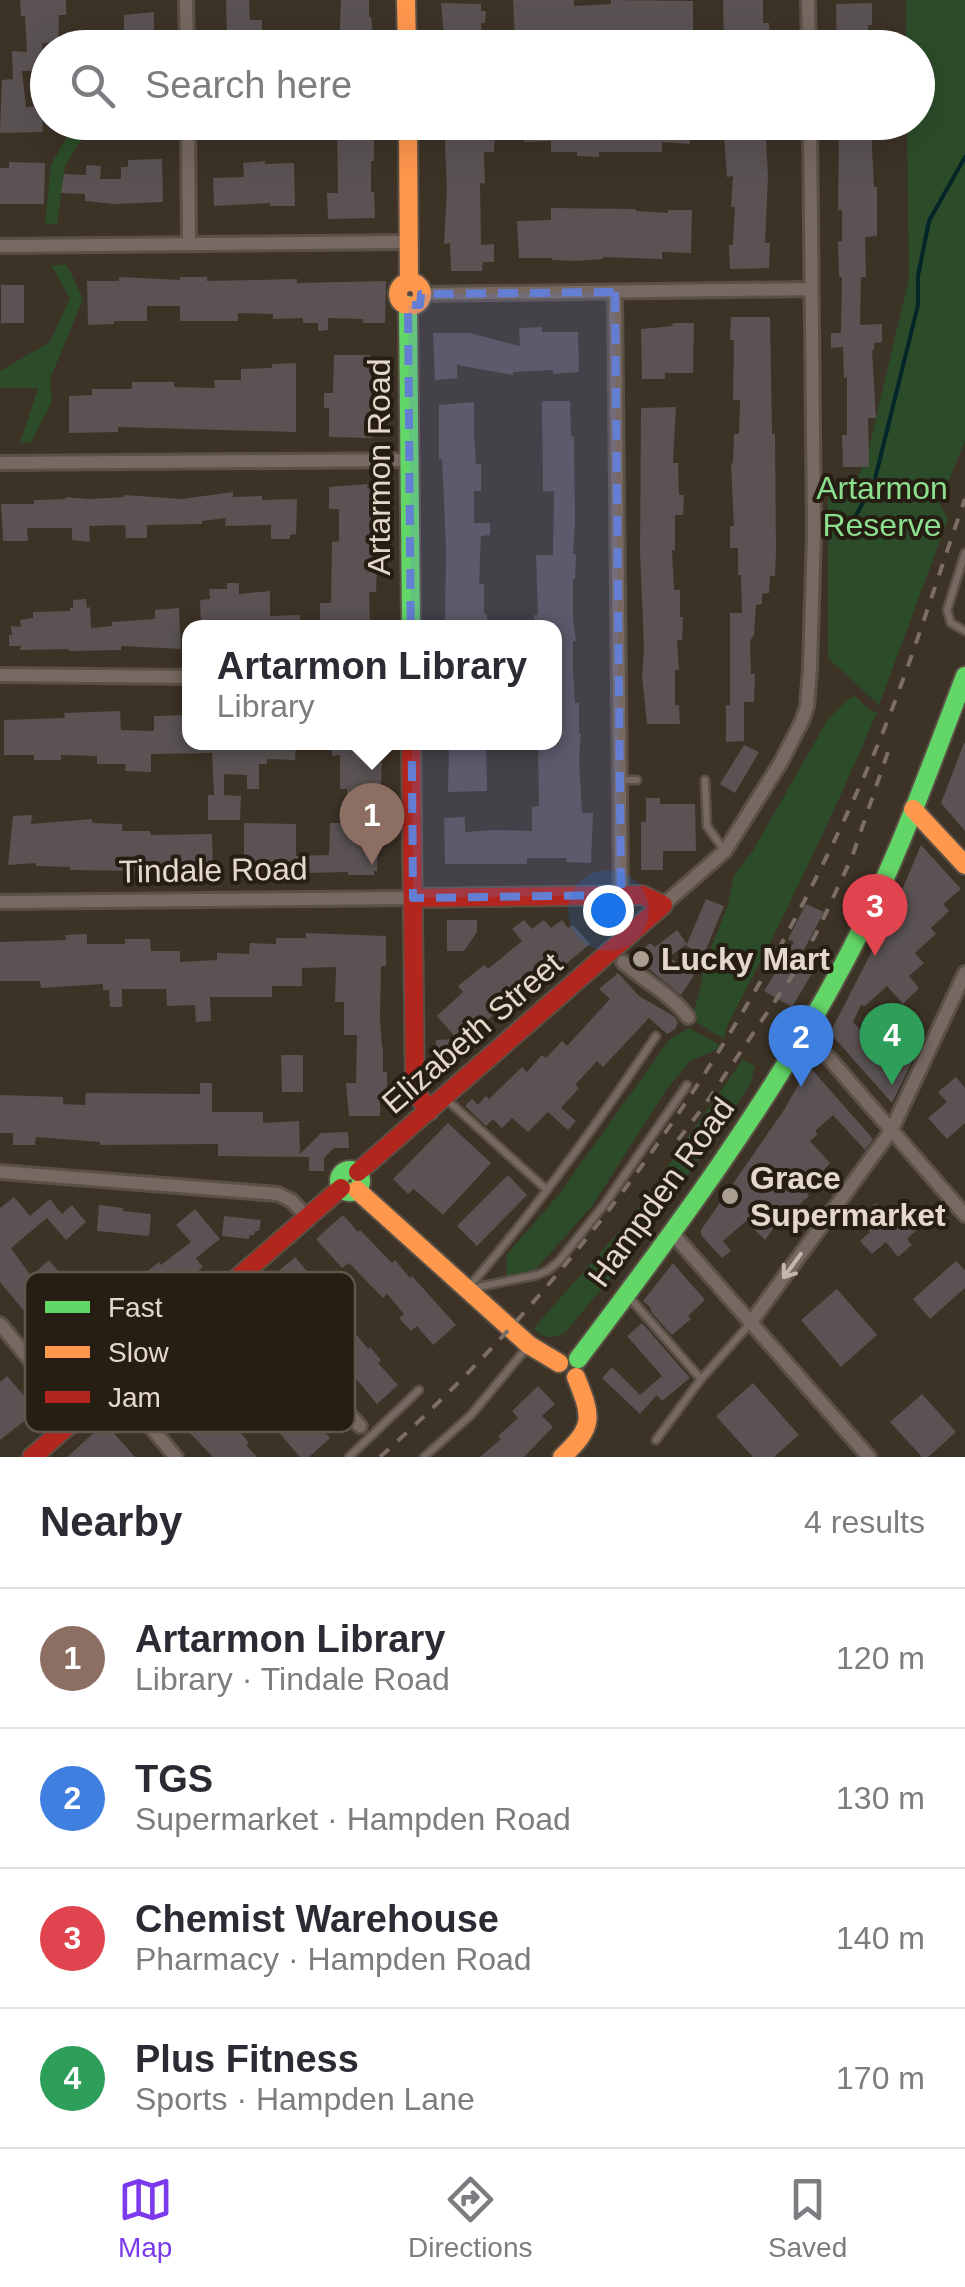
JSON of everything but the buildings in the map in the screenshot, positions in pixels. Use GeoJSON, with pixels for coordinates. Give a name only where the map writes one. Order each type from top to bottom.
{"type":"FeatureCollection","features":[{"type":"Feature","properties":{"kind":"street"},"geometry":{"type":"LineString","coordinates":[[186,0],[186,30]]}},
{"type":"Feature","properties":{"kind":"street"},"geometry":{"type":"LineString","coordinates":[[406,0],[407,30]]}},
{"type":"Feature","properties":{"kind":"street"},"geometry":{"type":"LineString","coordinates":[[808,0],[809,30]]}},
{"type":"Feature","properties":{"kind":"street"},"geometry":{"type":"LineString","coordinates":[[188,140],[189,242]]}},
{"type":"Feature","properties":{"kind":"street","name":"Artarmon Road"},"geometry":{"type":"LineString","coordinates":[[408,140],[408,242],[413,294],[410,620]]}},
{"type":"Feature","properties":{"kind":"street","name":"Elizabeth Street"},"geometry":{"type":"LineString","coordinates":[[246,1272],[352,1183],[725,851],[802,721],[809,687],[814,532],[810,140]]}},
{"type":"Feature","properties":{"kind":"street"},"geometry":{"type":"LineString","coordinates":[[0,246],[408,242]]}},
{"type":"Feature","properties":{"kind":"street"},"geometry":{"type":"LineString","coordinates":[[413,294],[811,290]]}},
{"type":"Feature","properties":{"kind":"street"},"geometry":{"type":"LineString","coordinates":[[616,292],[620,780],[616,895],[628,936]]}},
{"type":"Feature","properties":{"kind":"street"},"geometry":{"type":"LineString","coordinates":[[0,463],[410,460]]}},
{"type":"Feature","properties":{"kind":"street"},"geometry":{"type":"LineString","coordinates":[[0,675],[182,677]]}},
{"type":"Feature","properties":{"kind":"street","name":"Hampden Road"},"geometry":{"type":"LineString","coordinates":[[577,1368],[752,1118],[802,1037],[868,916],[903,838],[965,676]]}},
{"type":"Feature","properties":{"kind":"street"},"geometry":{"type":"LineString","coordinates":[[410,750],[416,1091],[429,1111]]}},
{"type":"Feature","properties":{"kind":"street"},"geometry":{"type":"LineString","coordinates":[[913,809],[965,866]]}},
{"type":"Feature","properties":{"kind":"street","name":"Tindale Road"},"geometry":{"type":"LineString","coordinates":[[0,902],[642,895],[663,905]]}},
{"type":"Feature","properties":{"kind":"street"},"geometry":{"type":"LineString","coordinates":[[623,962],[678,1004],[688,1017]]}},
{"type":"Feature","properties":{"kind":"street"},"geometry":{"type":"LineString","coordinates":[[751,1322],[890,1131],[965,973]]}},
{"type":"Feature","properties":{"kind":"street"},"geometry":{"type":"LineString","coordinates":[[802,1037],[829,1058],[965,1215]]}},
{"type":"Feature","properties":{"kind":"street"},"geometry":{"type":"LineString","coordinates":[[0,1172],[278,1194],[292,1201],[307,1218]]}},
{"type":"Feature","properties":{"kind":"street"},"geometry":{"type":"LineString","coordinates":[[352,1183],[529,1345],[558,1362],[569,1355],[577,1368],[590,1425],[562,1457]]}},
{"type":"Feature","properties":{"kind":"street"},"geometry":{"type":"LineString","coordinates":[[673,1234],[864,1455]]}},
{"type":"Feature","properties":{"kind":"street"},"geometry":{"type":"LineString","coordinates":[[0,1324],[25,1354]]}},
{"type":"Feature","properties":{"kind":"street"},"geometry":{"type":"LineString","coordinates":[[355,1421],[360,1426]]}},
{"type":"Feature","properties":{"kind":"street","name":"Elizabeth Street"},"geometry":{"type":"LineString","coordinates":[[32,1457],[61,1432]]}},
{"type":"Feature","properties":{"kind":"street"},"geometry":{"type":"LineString","coordinates":[[155,1432],[176,1457]]}},
{"type":"Feature","properties":{"kind":"lane"},"geometry":{"type":"LineString","coordinates":[[965,552],[947,610],[951,623],[965,632]]}},
{"type":"Feature","properties":{"kind":"lane"},"geometry":{"type":"LineString","coordinates":[[620,780],[637,780]]}},
{"type":"Feature","properties":{"kind":"lane"},"geometry":{"type":"LineString","coordinates":[[705,780],[707,826],[725,851]]}},
{"type":"Feature","properties":{"kind":"lane"},"geometry":{"type":"LineString","coordinates":[[467,1288],[548,1190],[656,1036]]}},
{"type":"Feature","properties":{"kind":"lane"},"geometry":{"type":"LineString","coordinates":[[467,1288],[536,1275],[558,1261],[604,1205],[687,1085]]}},
{"type":"Feature","properties":{"kind":"lane"},"geometry":{"type":"LineString","coordinates":[[444,1098],[548,1190]]}},
{"type":"Feature","properties":{"kind":"lane"},"geometry":{"type":"LineString","coordinates":[[626,1294],[701,1378]]}},
{"type":"Feature","properties":{"kind":"lane"},"geometry":{"type":"LineString","coordinates":[[656,1440],[701,1378],[751,1322]]}},
{"type":"Feature","properties":{"kind":"lane"},"geometry":{"type":"LineString","coordinates":[[424,1457],[471,1415],[529,1345]]}},
{"type":"Feature","properties":{"kind":"lane"},"geometry":{"type":"LineString","coordinates":[[349,1457],[419,1390]]}},
{"type":"Feature","properties":{"kind":"highlighted area"},"geometry":{"type":"Polygon","coordinates":[[[615,292],[621,895],[413,898],[408,305],[420,305],[421,294],[615,292]]]}},
{"type":"Feature","properties":{"kind":"green space","name":"Artarmon Reserve"},"geometry":{"type":"Polygon","coordinates":[[[906,0],[965,0],[965,441],[939,504],[948,519],[879,705],[828,658],[828,484],[854,486],[867,456],[909,278],[907,140],[935,140],[935,30],[906,30],[906,0]]]}},
{"type":"Feature","properties":{"kind":"green space"},"geometry":{"type":"Polygon","coordinates":[[[66,140],[81,140],[65,167],[57,224],[45,224],[51,164],[66,140]]]}},
{"type":"Feature","properties":{"kind":"green space"},"geometry":{"type":"Polygon","coordinates":[[[51,265],[67,265],[83,299],[50,379],[52,402],[31,442],[20,443],[38,388],[0,388],[0,371],[50,342],[70,298],[51,265]]]}},
{"type":"Feature","properties":{"kind":"green space"},"geometry":{"type":"Polygon","coordinates":[[[855,696],[869,710],[877,712],[724,1039],[693,1020],[693,1016],[703,968],[728,905],[734,875],[754,849],[828,719],[855,696]]]}},
{"type":"Feature","properties":{"kind":"green space"},"geometry":{"type":"Polygon","coordinates":[[[689,1028],[720,1045],[690,1061],[666,1090],[592,1206],[536,1269],[506,1277],[507,1254],[556,1198],[670,1039],[689,1028]]]}},
{"type":"Feature","properties":{"kind":"green space"},"geometry":{"type":"Polygon","coordinates":[[[743,1059],[755,1067],[750,1085],[650,1230],[565,1333],[552,1337],[541,1334],[534,1328],[632,1217],[743,1059]]]}},
{"type":"Feature","properties":{"kind":"waterway"},"geometry":{"type":"LineString","coordinates":[[838,533],[855,517],[874,483],[918,305],[918,276],[929,221],[965,157]]}},
{"type":"Feature","properties":{"kind":"railway"},"geometry":{"type":"LineString","coordinates":[[380,1457],[458,1383],[531,1305],[662,1137],[721,1048],[825,860],[870,763],[965,499]]}},
{"type":"Feature","properties":{"kind":"railway"},"geometry":{"type":"LineString","coordinates":[[678,1140],[798,967],[819,928],[852,857],[890,746]]}},
{"type":"Feature","properties":{"kind":"traffic: fast"},"geometry":{"type":"LineString","coordinates":[[408,305],[411,620]]}},
{"type":"Feature","properties":{"kind":"traffic: fast"},"geometry":{"type":"LineString","coordinates":[[578,1359],[719,1166],[815,1015],[878,893],[965,676]]}},
{"type":"Feature","properties":{"kind":"traffic: fast"},"geometry":{"type":"LineString","coordinates":[[611,895],[628,935]]}},
{"type":"Feature","properties":{"kind":"traffic: fast"},"geometry":{"type":"LineString","coordinates":[[346,1170],[354,1170],[361,1181],[354,1192],[346,1192],[339,1185],[339,1177],[346,1170]]}},
{"type":"Feature","properties":{"kind":"traffic: slow"},"geometry":{"type":"LineString","coordinates":[[406,0],[407,30]]}},
{"type":"Feature","properties":{"kind":"traffic: slow"},"geometry":{"type":"LineString","coordinates":[[408,140],[409,282]]}},
{"type":"Feature","properties":{"kind":"traffic: slow"},"geometry":{"type":"LineString","coordinates":[[410,282],[422,294],[410,306],[398,294],[410,282]]}},
{"type":"Feature","properties":{"kind":"traffic: slow"},"geometry":{"type":"LineString","coordinates":[[913,809],[965,865]]}},
{"type":"Feature","properties":{"kind":"traffic: slow"},"geometry":{"type":"LineString","coordinates":[[357,1190],[529,1345],[559,1363]]}},
{"type":"Feature","properties":{"kind":"traffic: slow"},"geometry":{"type":"LineString","coordinates":[[562,1457],[580,1437],[587,1420],[576,1377]]}},
{"type":"Feature","properties":{"kind":"traffic: jam"},"geometry":{"type":"LineString","coordinates":[[411,750],[415,1091],[429,1111]]}},
{"type":"Feature","properties":{"kind":"traffic: jam"},"geometry":{"type":"LineString","coordinates":[[358,1172],[663,905],[642,895],[413,898]]}},
{"type":"Feature","properties":{"kind":"traffic: jam"},"geometry":{"type":"LineString","coordinates":[[245,1272],[341,1188]]}},
{"type":"Feature","properties":{"kind":"traffic: jam"},"geometry":{"type":"LineString","coordinates":[[32,1457],[61,1432]]}},
{"type":"Feature","properties":{"kind":"place","name":"Artarmon Library"},"geometry":{"type":"Point","coordinates":[372,865]}},
{"type":"Feature","properties":{"kind":"place","name":"Chemist Warehouse"},"geometry":{"type":"Point","coordinates":[875,956]}},
{"type":"Feature","properties":{"kind":"place","name":"Lucky Mart"},"geometry":{"type":"Point","coordinates":[641,959]}},
{"type":"Feature","properties":{"kind":"place","name":"Plus Fitness"},"geometry":{"type":"Point","coordinates":[892,1085]}},
{"type":"Feature","properties":{"kind":"place","name":"TGS"},"geometry":{"type":"Point","coordinates":[801,1087]}},
{"type":"Feature","properties":{"kind":"place","name":"Grace Supermarket"},"geometry":{"type":"Point","coordinates":[730,1196]}}]}
